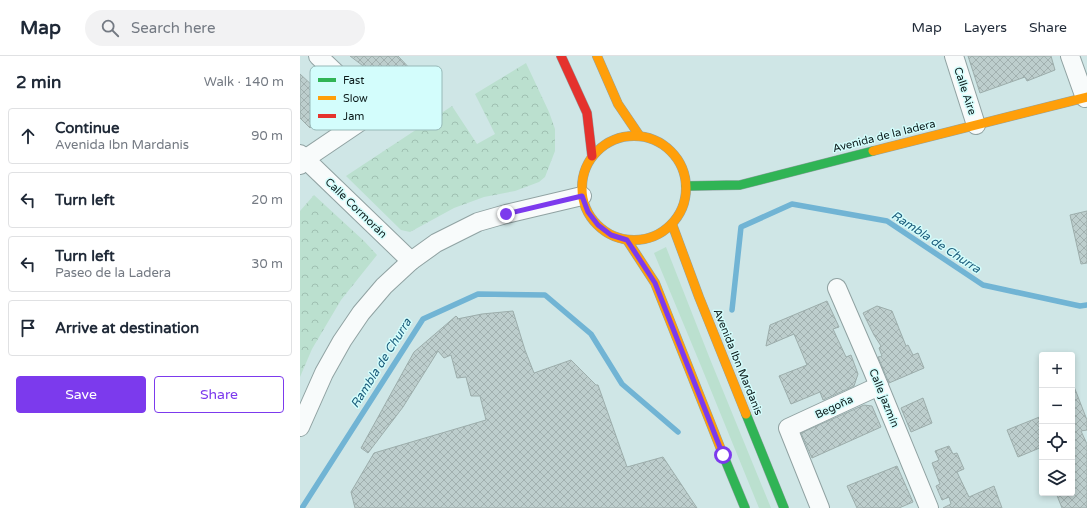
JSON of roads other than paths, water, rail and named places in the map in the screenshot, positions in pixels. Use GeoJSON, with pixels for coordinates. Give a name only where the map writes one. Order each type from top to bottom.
{"type":"FeatureCollection","features":[{"type":"Feature","properties":{"kind":"main road"},"geometry":{"type":"LineString","coordinates":[[561,56],[587,113],[592,156]]}},
{"type":"Feature","properties":{"kind":"main road"},"geometry":{"type":"LineString","coordinates":[[597,56],[618,104],[639,136]]}},
{"type":"Feature","properties":{"kind":"main road","name":"Avenida de la ladera"},"geometry":{"type":"LineString","coordinates":[[686,186],[740,185],[1086,97]]}},
{"type":"Feature","properties":{"kind":"main road"},"geometry":{"type":"LineString","coordinates":[[639,136],[654,139],[667,147],[677,158],[683,172],[686,186],[685,200],[680,212],[672,224],[659,234],[643,239],[627,240],[611,235],[598,225],[588,212],[582,196],[582,182],[585,168],[592,156],[605,144],[621,137],[639,136]]}},
{"type":"Feature","properties":{"kind":"main road","name":"Avenida Ibn Mardanis"},"geometry":{"type":"LineString","coordinates":[[672,224],[699,297],[784,508]]}},
{"type":"Feature","properties":{"kind":"main road"},"geometry":{"type":"LineString","coordinates":[[627,240],[655,283],[745,508]]}},
{"type":"Feature","properties":{"kind":"street"},"geometry":{"type":"LineString","coordinates":[[318,56],[329,66]]}},
{"type":"Feature","properties":{"kind":"street","name":"Calle Aire"},"geometry":{"type":"LineString","coordinates":[[954,56],[976,125]]}},
{"type":"Feature","properties":{"kind":"street"},"geometry":{"type":"LineString","coordinates":[[1070,56],[1086,97]]}},
{"type":"Feature","properties":{"kind":"street"},"geometry":{"type":"LineString","coordinates":[[302,159],[347,130]]}},
{"type":"Feature","properties":{"kind":"street","name":"Calle Cormorán"},"geometry":{"type":"LineString","coordinates":[[302,159],[411,261]]}},
{"type":"Feature","properties":{"kind":"street"},"geometry":{"type":"LineString","coordinates":[[300,427],[324,373],[342,341],[361,313],[384,286],[411,261],[436,243],[478,222],[582,196]]}},
{"type":"Feature","properties":{"kind":"street","name":"Calle jazmín"},"geometry":{"type":"LineString","coordinates":[[838,288],[929,508]]}},
{"type":"Feature","properties":{"kind":"street","name":"Begoña"},"geometry":{"type":"LineString","coordinates":[[820,508],[788,428],[879,386]]}},
{"type":"Feature","properties":{"kind":"waterway","name":"Rambla de Churra"},"geometry":{"type":"LineString","coordinates":[[732,310],[741,227],[792,204],[887,221],[983,285],[1080,306],[1087,305]]}},
{"type":"Feature","properties":{"kind":"waterway","name":"Rambla de Churra"},"geometry":{"type":"LineString","coordinates":[[302,508],[423,319],[478,294],[545,295],[591,334],[622,384],[678,432]]}}]}
